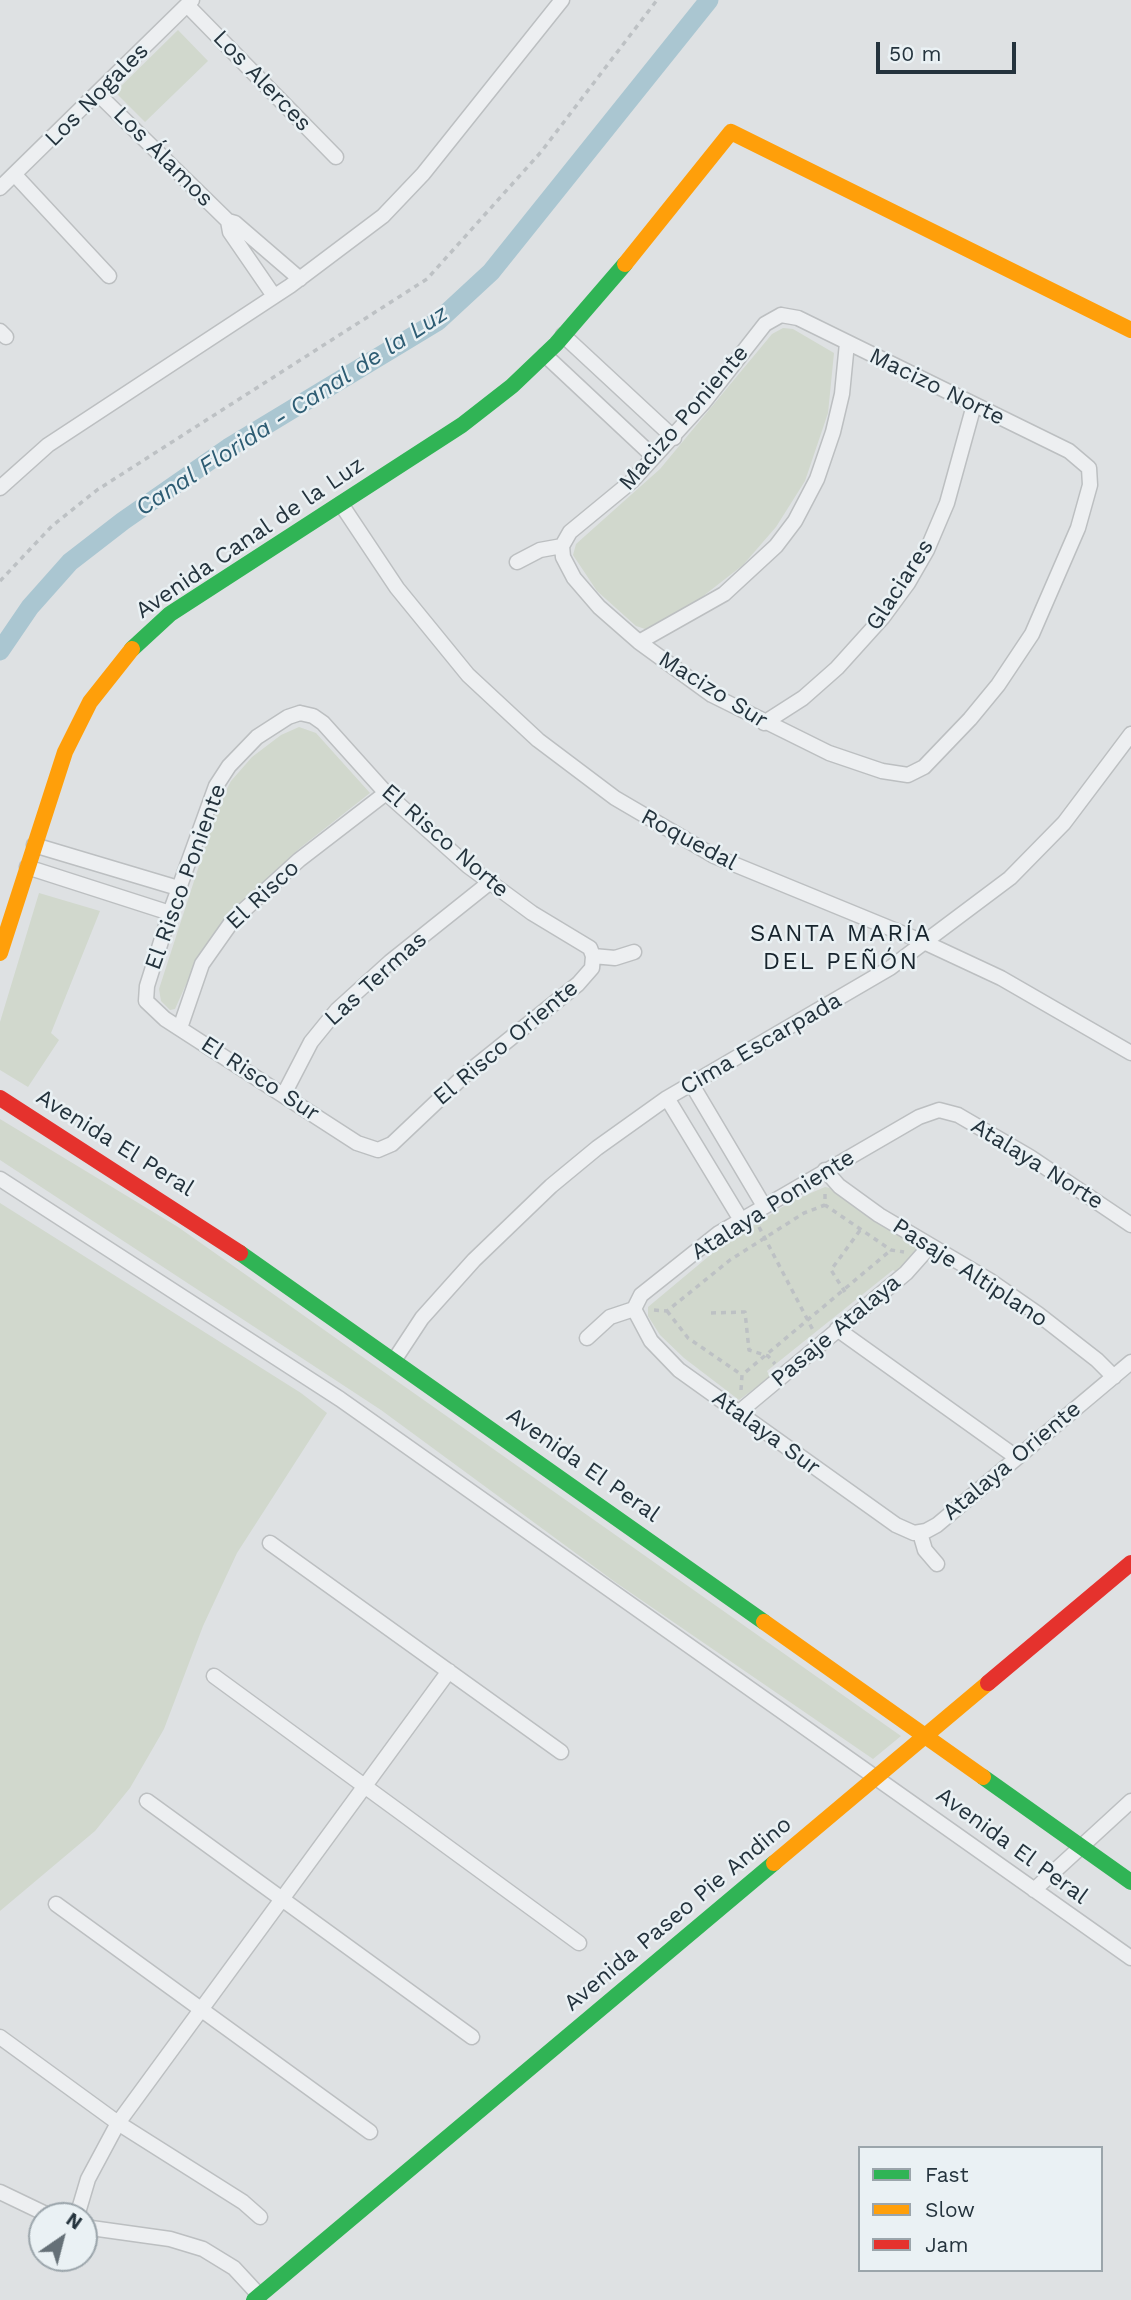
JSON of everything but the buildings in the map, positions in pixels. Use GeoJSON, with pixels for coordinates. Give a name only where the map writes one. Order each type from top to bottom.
{"type":"FeatureCollection","features":[{"type":"Feature","properties":{"kind":"street"},"geometry":{"type":"LineString","coordinates":[[0,488],[48,445],[300,279],[364,232],[401,198],[562,0]]}},
{"type":"Feature","properties":{"kind":"street","name":"Los Nogales"},"geometry":{"type":"LineString","coordinates":[[0,188],[189,2]]}},
{"type":"Feature","properties":{"kind":"street","name":"Los Alerces"},"geometry":{"type":"LineString","coordinates":[[189,2],[336,157]]}},
{"type":"Feature","properties":{"kind":"street","name":"Los Álamos"},"geometry":{"type":"LineString","coordinates":[[98,94],[228,221],[235,223],[300,279]]}},
{"type":"Feature","properties":{"kind":"street","name":"Avenida Canal de la Luz"},"geometry":{"type":"LineString","coordinates":[[0,953],[74,731],[96,692],[123,657],[170,614],[480,412],[545,355],[563,335],[615,276],[732,132],[1131,330]]}},
{"type":"Feature","properties":{"kind":"street"},"geometry":{"type":"LineString","coordinates":[[15,175],[109,276]]}},
{"type":"Feature","properties":{"kind":"street","name":"Los Álamos"},"geometry":{"type":"LineString","coordinates":[[228,221],[230,232],[274,296]]}},
{"type":"Feature","properties":{"kind":"street","name":"Macizo Norte"},"geometry":{"type":"LineString","coordinates":[[781,315],[798,318],[1069,451],[1089,468],[1089,492],[1078,528],[1032,634],[978,710],[924,767],[908,775]]}},
{"type":"Feature","properties":{"kind":"street","name":"Macizo Poniente"},"geometry":{"type":"LineString","coordinates":[[562,546],[570,532],[617,495],[674,438],[765,324],[781,315]]}},
{"type":"Feature","properties":{"kind":"street"},"geometry":{"type":"LineString","coordinates":[[563,335],[674,438]]}},
{"type":"Feature","properties":{"kind":"street"},"geometry":{"type":"LineString","coordinates":[[639,642],[724,594],[776,546],[794,521],[817,480],[833,432],[842,394],[847,343]]}},
{"type":"Feature","properties":{"kind":"street"},"geometry":{"type":"LineString","coordinates":[[545,355],[654,457]]}},
{"type":"Feature","properties":{"kind":"street","name":"Glaciares"},"geometry":{"type":"LineString","coordinates":[[764,723],[803,698],[837,668],[883,617],[908,583],[927,550],[947,503],[974,405]]}},
{"type":"Feature","properties":{"kind":"street","name":"Roquedal"},"geometry":{"type":"LineString","coordinates":[[341,504],[382,568],[448,653],[512,718],[564,761],[639,815],[714,856],[926,943],[1025,990],[1131,1053]]}},
{"type":"Feature","properties":{"kind":"street"},"geometry":{"type":"LineString","coordinates":[[516,562],[540,550],[562,546]]}},
{"type":"Feature","properties":{"kind":"street","name":"Macizo Sur"},"geometry":{"type":"LineString","coordinates":[[562,546],[565,563],[574,578],[599,607],[639,642],[696,684],[764,723],[858,763],[908,775]]}},
{"type":"Feature","properties":{"kind":"street","name":"El Risco Poniente"},"geometry":{"type":"LineString","coordinates":[[146,1001],[147,986],[205,809],[229,766],[257,737],[296,714],[307,714]]}},
{"type":"Feature","properties":{"kind":"street","name":"El Risco Norte"},"geometry":{"type":"LineString","coordinates":[[307,714],[323,723],[386,793],[489,883],[590,948],[593,956]]}},
{"type":"Feature","properties":{"kind":"street","name":"Cima Escarpada"},"geometry":{"type":"LineString","coordinates":[[395,1359],[439,1298],[508,1226],[590,1155],[667,1098],[836,1002],[926,943],[1010,878],[1049,840],[1131,734]]}},
{"type":"Feature","properties":{"kind":"street","name":"El Risco"},"geometry":{"type":"LineString","coordinates":[[180,1028],[202,964],[233,920],[299,860],[386,793]]}},
{"type":"Feature","properties":{"kind":"street"},"geometry":{"type":"LineString","coordinates":[[34,845],[178,888]]}},
{"type":"Feature","properties":{"kind":"street"},"geometry":{"type":"LineString","coordinates":[[27,867],[170,913]]}},
{"type":"Feature","properties":{"kind":"street","name":"Las Termas"},"geometry":{"type":"LineString","coordinates":[[284,1094],[311,1042],[337,1010],[390,962],[489,883]]}},
{"type":"Feature","properties":{"kind":"street","name":"El Risco Oriente"},"geometry":{"type":"LineString","coordinates":[[378,1150],[392,1144],[447,1091],[578,984],[592,968],[593,956],[615,958],[634,951]]}},
{"type":"Feature","properties":{"kind":"street","name":"El Risco Sur"},"geometry":{"type":"LineString","coordinates":[[146,1001],[153,1011],[363,1147],[378,1150]]}},
{"type":"Feature","properties":{"kind":"street"},"geometry":{"type":"LineString","coordinates":[[691,1083],[752,1213]]}},
{"type":"Feature","properties":{"kind":"street","name":"Avenida El Peral"},"geometry":{"type":"LineString","coordinates":[[0,1098],[191,1218],[395,1359],[1131,1882]]}},
{"type":"Feature","properties":{"kind":"street"},"geometry":{"type":"LineString","coordinates":[[667,1098],[752,1213]]}},
{"type":"Feature","properties":{"kind":"street","name":"Atalaya Poniente"},"geometry":{"type":"LineString","coordinates":[[587,1338],[610,1317],[634,1309],[637,1299],[650,1287],[706,1243],[752,1213],[927,1113],[939,1110]]}},
{"type":"Feature","properties":{"kind":"street","name":"Atalaya Norte"},"geometry":{"type":"LineString","coordinates":[[939,1110],[958,1115],[1030,1157],[1131,1225]]}},
{"type":"Feature","properties":{"kind":"street","name":"Pasaje Altiplano"},"geometry":{"type":"LineString","coordinates":[[825,1170],[852,1196],[1038,1314],[1097,1360],[1114,1377]]}},
{"type":"Feature","properties":{"kind":"street","name":"Avenida El Peral"},"geometry":{"type":"LineString","coordinates":[[0,1179],[340,1399],[1131,1958]]}},
{"type":"Feature","properties":{"kind":"street","name":"Pasaje Atalaya"},"geometry":{"type":"LineString","coordinates":[[738,1413],[917,1264],[930,1246]]}},
{"type":"Feature","properties":{"kind":"street","name":"Atalaya Sur"},"geometry":{"type":"LineString","coordinates":[[634,1309],[643,1330],[669,1361],[896,1525],[920,1533]]}},
{"type":"Feature","properties":{"kind":"street"},"geometry":{"type":"LineString","coordinates":[[837,1329],[1016,1457]]}},
{"type":"Feature","properties":{"kind":"street","name":"Atalaya Oriente"},"geometry":{"type":"LineString","coordinates":[[937,1564],[925,1550],[920,1533],[937,1525],[1131,1362]]}},
{"type":"Feature","properties":{"kind":"street"},"geometry":{"type":"LineString","coordinates":[[270,1543],[561,1752]]}},
{"type":"Feature","properties":{"kind":"street","name":"Avenida Paseo Pie Andino"},"geometry":{"type":"LineString","coordinates":[[257,2298],[1131,1563]]}},
{"type":"Feature","properties":{"kind":"street"},"geometry":{"type":"LineString","coordinates":[[81,2202],[88,2179],[118,2123],[449,1671]]}},
{"type":"Feature","properties":{"kind":"street"},"geometry":{"type":"LineString","coordinates":[[214,1676],[579,1943]]}},
{"type":"Feature","properties":{"kind":"street"},"geometry":{"type":"LineString","coordinates":[[147,1801],[472,2037]]}},
{"type":"Feature","properties":{"kind":"street"},"geometry":{"type":"LineString","coordinates":[[1034,1890],[1131,1801]]}},
{"type":"Feature","properties":{"kind":"street"},"geometry":{"type":"LineString","coordinates":[[56,1903],[370,2132]]}},
{"type":"Feature","properties":{"kind":"street"},"geometry":{"type":"LineString","coordinates":[[0,2037],[118,2123],[243,2202],[260,2217]]}},
{"type":"Feature","properties":{"kind":"street"},"geometry":{"type":"LineString","coordinates":[[0,2192],[28,2205]]}},
{"type":"Feature","properties":{"kind":"street"},"geometry":{"type":"LineString","coordinates":[[98,2229],[170,2239],[203,2249],[234,2268],[257,2298]]}},
{"type":"Feature","properties":{"kind":"path"},"geometry":{"type":"LineString","coordinates":[[0,581],[52,526],[97,490],[427,279],[541,152],[657,0]]}},
{"type":"Feature","properties":{"kind":"path"},"geometry":{"type":"LineString","coordinates":[[634,1309],[667,1311],[730,1260],[804,1213],[825,1205]]}},
{"type":"Feature","properties":{"kind":"path"},"geometry":{"type":"LineString","coordinates":[[752,1213],[820,1343]]}},
{"type":"Feature","properties":{"kind":"path"},"geometry":{"type":"LineString","coordinates":[[845,1292],[831,1270],[861,1229]]}},
{"type":"Feature","properties":{"kind":"path"},"geometry":{"type":"LineString","coordinates":[[738,1413],[742,1376],[845,1292],[891,1250]]}},
{"type":"Feature","properties":{"kind":"path"},"geometry":{"type":"LineString","coordinates":[[667,1311],[688,1338],[742,1376]]}},
{"type":"Feature","properties":{"kind":"path"},"geometry":{"type":"LineString","coordinates":[[711,1312],[745,1311],[749,1350],[768,1356],[784,1374]]}},
{"type":"Feature","properties":{"kind":"shaded area"},"geometry":{"type":"Polygon","coordinates":[[[178,30],[208,61],[145,122],[115,92],[178,30]]]}},
{"type":"Feature","properties":{"kind":"shaded area"},"geometry":{"type":"Polygon","coordinates":[[[783,328],[793,329],[834,353],[828,413],[805,481],[776,527],[743,565],[693,604],[645,629],[636,626],[597,591],[573,555],[576,544],[660,469],[772,334],[783,328]]]}},
{"type":"Feature","properties":{"kind":"shaded area"},"geometry":{"type":"Polygon","coordinates":[[[299,727],[316,733],[370,793],[300,848],[236,908],[201,951],[175,1009],[170,1010],[161,1001],[159,989],[219,804],[231,781],[252,757],[281,735],[299,727]]]}},
{"type":"Feature","properties":{"kind":"shaded area"},"geometry":{"type":"Polygon","coordinates":[[[39,893],[100,911],[51,1033],[59,1040],[28,1087],[0,1070],[0,1022],[39,893]]]}},
{"type":"Feature","properties":{"kind":"shaded area"},"geometry":{"type":"Polygon","coordinates":[[[0,1119],[178,1227],[901,1736],[873,1759],[615,1582],[381,1410],[0,1160],[0,1119]]]}},
{"type":"Feature","properties":{"kind":"shaded area"},"geometry":{"type":"Polygon","coordinates":[[[825,1187],[835,1189],[919,1244],[916,1256],[898,1273],[893,1270],[767,1371],[770,1377],[739,1400],[684,1358],[660,1335],[648,1316],[648,1307],[721,1246],[792,1201],[825,1187]]]}},
{"type":"Feature","properties":{"kind":"shaded area"},"geometry":{"type":"Polygon","coordinates":[[[0,1203],[301,1393],[327,1413],[237,1553],[203,1626],[164,1729],[130,1788],[95,1831],[0,1911],[0,1203]]]}},
{"type":"Feature","properties":{"kind":"waterway","name":"Canal Florida - Canal de la Luz"},"geometry":{"type":"LineString","coordinates":[[0,651],[30,607],[70,562],[123,521],[228,448],[438,321],[491,272],[709,0]]}},
{"type":"Feature","properties":{"kind":"traffic: fast"},"geometry":{"type":"LineString","coordinates":[[132,649],[170,614],[462,425],[512,386],[556,344],[625,264]]}},
{"type":"Feature","properties":{"kind":"traffic: fast"},"geometry":{"type":"LineString","coordinates":[[240,1253],[764,1622]]}},
{"type":"Feature","properties":{"kind":"traffic: fast"},"geometry":{"type":"LineString","coordinates":[[983,1777],[1131,1882]]}},
{"type":"Feature","properties":{"kind":"traffic: fast"},"geometry":{"type":"LineString","coordinates":[[254,2300],[774,1863]]}},
{"type":"Feature","properties":{"kind":"traffic: slow"},"geometry":{"type":"LineString","coordinates":[[625,264],[731,132],[1131,330]]}},
{"type":"Feature","properties":{"kind":"traffic: slow"},"geometry":{"type":"LineString","coordinates":[[0,953],[65,752],[90,702],[132,649]]}},
{"type":"Feature","properties":{"kind":"traffic: slow"},"geometry":{"type":"LineString","coordinates":[[764,1622],[983,1777]]}},
{"type":"Feature","properties":{"kind":"traffic: slow"},"geometry":{"type":"LineString","coordinates":[[774,1863],[988,1683]]}},
{"type":"Feature","properties":{"kind":"traffic: jam"},"geometry":{"type":"LineString","coordinates":[[0,1098],[240,1253]]}},
{"type":"Feature","properties":{"kind":"traffic: jam"},"geometry":{"type":"LineString","coordinates":[[988,1683],[1131,1563]]}},
{"type":"Feature","properties":{"kind":"district","name":"SANTA MARÍA DEL PEÑÓN"},"geometry":{"type":"Point","coordinates":[841,948]}}]}
